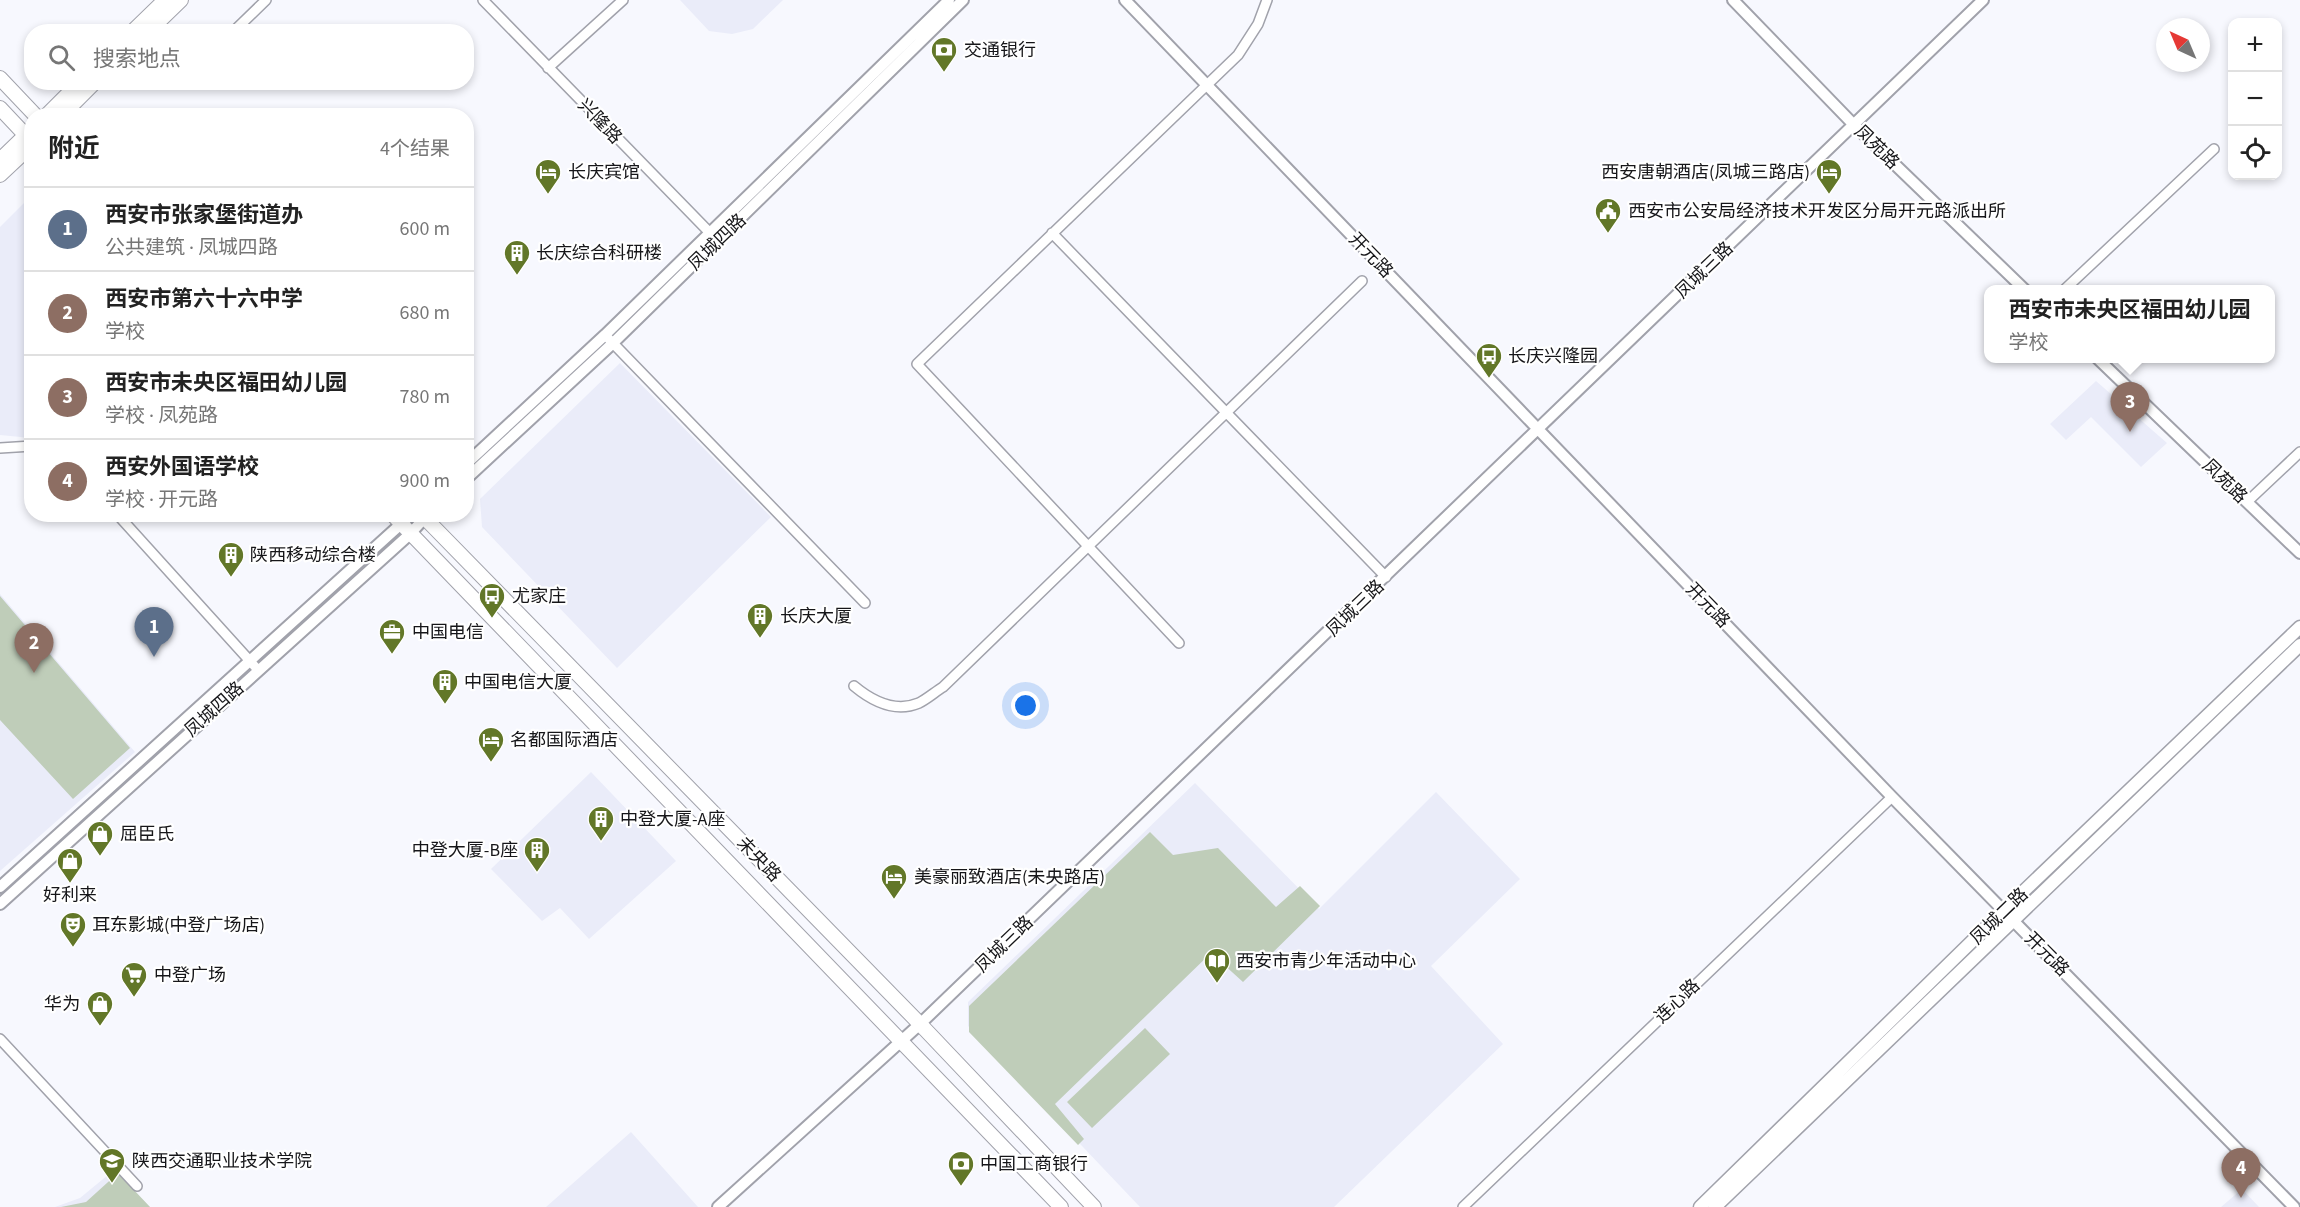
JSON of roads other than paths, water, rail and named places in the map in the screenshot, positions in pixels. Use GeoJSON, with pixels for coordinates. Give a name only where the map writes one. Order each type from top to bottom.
{"type":"FeatureCollection","features":[{"type":"Feature","properties":{"kind":"main road"},"geometry":{"type":"LineString","coordinates":[[140,24],[165,0]]}},
{"type":"Feature","properties":{"kind":"main road"},"geometry":{"type":"LineString","coordinates":[[156,24],[181,0]]}},
{"type":"Feature","properties":{"kind":"main road"},"geometry":{"type":"LineString","coordinates":[[0,78],[28,108]]}},
{"type":"Feature","properties":{"kind":"main road"},"geometry":{"type":"LineString","coordinates":[[54,108],[72,90]]}},
{"type":"Feature","properties":{"kind":"main road"},"geometry":{"type":"LineString","coordinates":[[69,108],[87,90]]}},
{"type":"Feature","properties":{"kind":"main road"},"geometry":{"type":"LineString","coordinates":[[0,108],[24,132]]}},
{"type":"Feature","properties":{"kind":"main road"},"geometry":{"type":"LineString","coordinates":[[0,160],[24,142]]}},
{"type":"Feature","properties":{"kind":"main road"},"geometry":{"type":"LineString","coordinates":[[0,175],[24,145]]}},
{"type":"Feature","properties":{"kind":"main road","name":"未央路"},"geometry":{"type":"LineString","coordinates":[[416,522],[920,1024],[1094,1207]]}},
{"type":"Feature","properties":{"kind":"main road","name":"未央路"},"geometry":{"type":"LineString","coordinates":[[416,522],[902,1042],[1061,1207]]}},
{"type":"Feature","properties":{"kind":"main road","name":"凤城二路"},"geometry":{"type":"LineString","coordinates":[[1700,1207],[2004,910],[2300,627]]}},
{"type":"Feature","properties":{"kind":"main road","name":"凤城二路"},"geometry":{"type":"LineString","coordinates":[[1715,1207],[2300,645]]}},
{"type":"Feature","properties":{"kind":"street"},"geometry":{"type":"LineString","coordinates":[[241,24],[266,0]]}},
{"type":"Feature","properties":{"kind":"street","name":"兴隆路"},"geometry":{"type":"LineString","coordinates":[[483,0],[714,237]]}},
{"type":"Feature","properties":{"kind":"street"},"geometry":{"type":"LineString","coordinates":[[548,68],[623,0]]}},
{"type":"Feature","properties":{"kind":"street","name":"凤城四路"},"geometry":{"type":"LineString","coordinates":[[714,237],[949,0]]}},
{"type":"Feature","properties":{"kind":"street","name":"凤城四路"},"geometry":{"type":"LineString","coordinates":[[474,471],[714,237],[963,0]]}},
{"type":"Feature","properties":{"kind":"street","name":"开元路"},"geometry":{"type":"LineString","coordinates":[[1125,0],[1892,797],[2294,1207]]}},
{"type":"Feature","properties":{"kind":"street"},"geometry":{"type":"LineString","coordinates":[[1179,643],[917,364],[1238,55],[1258,24],[1267,0]]}},
{"type":"Feature","properties":{"kind":"street","name":"凤苑路"},"geometry":{"type":"LineString","coordinates":[[1733,0],[1854,125],[2020,285]]}},
{"type":"Feature","properties":{"kind":"street","name":"凤城三路"},"geometry":{"type":"LineString","coordinates":[[718,1207],[902,1042],[1386,578],[1983,0]]}},
{"type":"Feature","properties":{"kind":"street"},"geometry":{"type":"LineString","coordinates":[[2069,285],[2214,149]]}},
{"type":"Feature","properties":{"kind":"street"},"geometry":{"type":"LineString","coordinates":[[1052,233],[1386,578]]}},
{"type":"Feature","properties":{"kind":"street"},"geometry":{"type":"LineString","coordinates":[[854,686],[867,697],[892,707],[918,703],[943,687],[1362,281]]}},
{"type":"Feature","properties":{"kind":"street"},"geometry":{"type":"LineString","coordinates":[[609,339],[865,603]]}},
{"type":"Feature","properties":{"kind":"street","name":"凤城四路"},"geometry":{"type":"LineString","coordinates":[[474,457],[609,339]]}},
{"type":"Feature","properties":{"kind":"street","name":"凤苑路"},"geometry":{"type":"LineString","coordinates":[[2102,363],[2300,553]]}},
{"type":"Feature","properties":{"kind":"street"},"geometry":{"type":"LineString","coordinates":[[0,448],[24,446]]}},
{"type":"Feature","properties":{"kind":"street"},"geometry":{"type":"LineString","coordinates":[[2247,502],[2300,452]]}},
{"type":"Feature","properties":{"kind":"street"},"geometry":{"type":"LineString","coordinates":[[124,522],[258,669]]}},
{"type":"Feature","properties":{"kind":"street","name":"凤城四路"},"geometry":{"type":"LineString","coordinates":[[0,887],[250,660],[410,522]]}},
{"type":"Feature","properties":{"kind":"street","name":"凤城四路"},"geometry":{"type":"LineString","coordinates":[[0,904],[258,669],[410,522]]}},
{"type":"Feature","properties":{"kind":"street","name":"连心路"},"geometry":{"type":"LineString","coordinates":[[1463,1207],[1892,797]]}},
{"type":"Feature","properties":{"kind":"street"},"geometry":{"type":"LineString","coordinates":[[0,1039],[137,1186]]}},
{"type":"Feature","properties":{"kind":"place","name":"交通银行"},"geometry":{"type":"Point","coordinates":[944,73]}},
{"type":"Feature","properties":{"kind":"place","name":"长庆宾馆"},"geometry":{"type":"Point","coordinates":[548,195]}},
{"type":"Feature","properties":{"kind":"place","name":"西安唐朝酒店(凤城三路店)"},"geometry":{"type":"Point","coordinates":[1829,195]}},
{"type":"Feature","properties":{"kind":"place","name":"西安市公安局经济技术开发区分局开元路派出所"},"geometry":{"type":"Point","coordinates":[1608,234]}},
{"type":"Feature","properties":{"kind":"place","name":"长庆综合科研楼"},"geometry":{"type":"Point","coordinates":[517,276]}},
{"type":"Feature","properties":{"kind":"place","name":"长庆兴隆园"},"geometry":{"type":"Point","coordinates":[1489,379]}},
{"type":"Feature","properties":{"kind":"place","name":"西安市未央区福田幼儿园"},"geometry":{"type":"Point","coordinates":[2130,432]}},
{"type":"Feature","properties":{"kind":"place","name":"陕西移动综合楼"},"geometry":{"type":"Point","coordinates":[231,578]}},
{"type":"Feature","properties":{"kind":"place","name":"尤家庄"},"geometry":{"type":"Point","coordinates":[492,619]}},
{"type":"Feature","properties":{"kind":"place","name":"长庆大厦"},"geometry":{"type":"Point","coordinates":[760,639]}},
{"type":"Feature","properties":{"kind":"place","name":"中国电信"},"geometry":{"type":"Point","coordinates":[392,655]}},
{"type":"Feature","properties":{"kind":"place","name":"西安市张家堡街道办"},"geometry":{"type":"Point","coordinates":[154,657]}},
{"type":"Feature","properties":{"kind":"place","name":"西安市第六十六中学"},"geometry":{"type":"Point","coordinates":[34,673]}},
{"type":"Feature","properties":{"kind":"place","name":"中国电信大厦"},"geometry":{"type":"Point","coordinates":[445,705]}},
{"type":"Feature","properties":{"kind":"place","name":"名都国际酒店"},"geometry":{"type":"Point","coordinates":[491,763]}},
{"type":"Feature","properties":{"kind":"place","name":"中登大厦-A座"},"geometry":{"type":"Point","coordinates":[601,842]}},
{"type":"Feature","properties":{"kind":"place","name":"屈臣氏"},"geometry":{"type":"Point","coordinates":[100,857]}},
{"type":"Feature","properties":{"kind":"place","name":"中登大厦-B座"},"geometry":{"type":"Point","coordinates":[537,873]}},
{"type":"Feature","properties":{"kind":"place","name":"好利来"},"geometry":{"type":"Point","coordinates":[70,884]}},
{"type":"Feature","properties":{"kind":"place","name":"美豪丽致酒店(未央路店)"},"geometry":{"type":"Point","coordinates":[894,900]}},
{"type":"Feature","properties":{"kind":"place","name":"耳东影城(中登广场店)"},"geometry":{"type":"Point","coordinates":[73,948]}},
{"type":"Feature","properties":{"kind":"place","name":"西安市青少年活动中心"},"geometry":{"type":"Point","coordinates":[1217,984]}},
{"type":"Feature","properties":{"kind":"place","name":"中登广场"},"geometry":{"type":"Point","coordinates":[134,998]}},
{"type":"Feature","properties":{"kind":"place","name":"华为"},"geometry":{"type":"Point","coordinates":[100,1027]}},
{"type":"Feature","properties":{"kind":"place","name":"陕西交通职业技术学院"},"geometry":{"type":"Point","coordinates":[112,1184]}},
{"type":"Feature","properties":{"kind":"place","name":"中国工商银行"},"geometry":{"type":"Point","coordinates":[961,1187]}},
{"type":"Feature","properties":{"kind":"place","name":"西安外国语学校"},"geometry":{"type":"Point","coordinates":[2241,1198]}}]}
